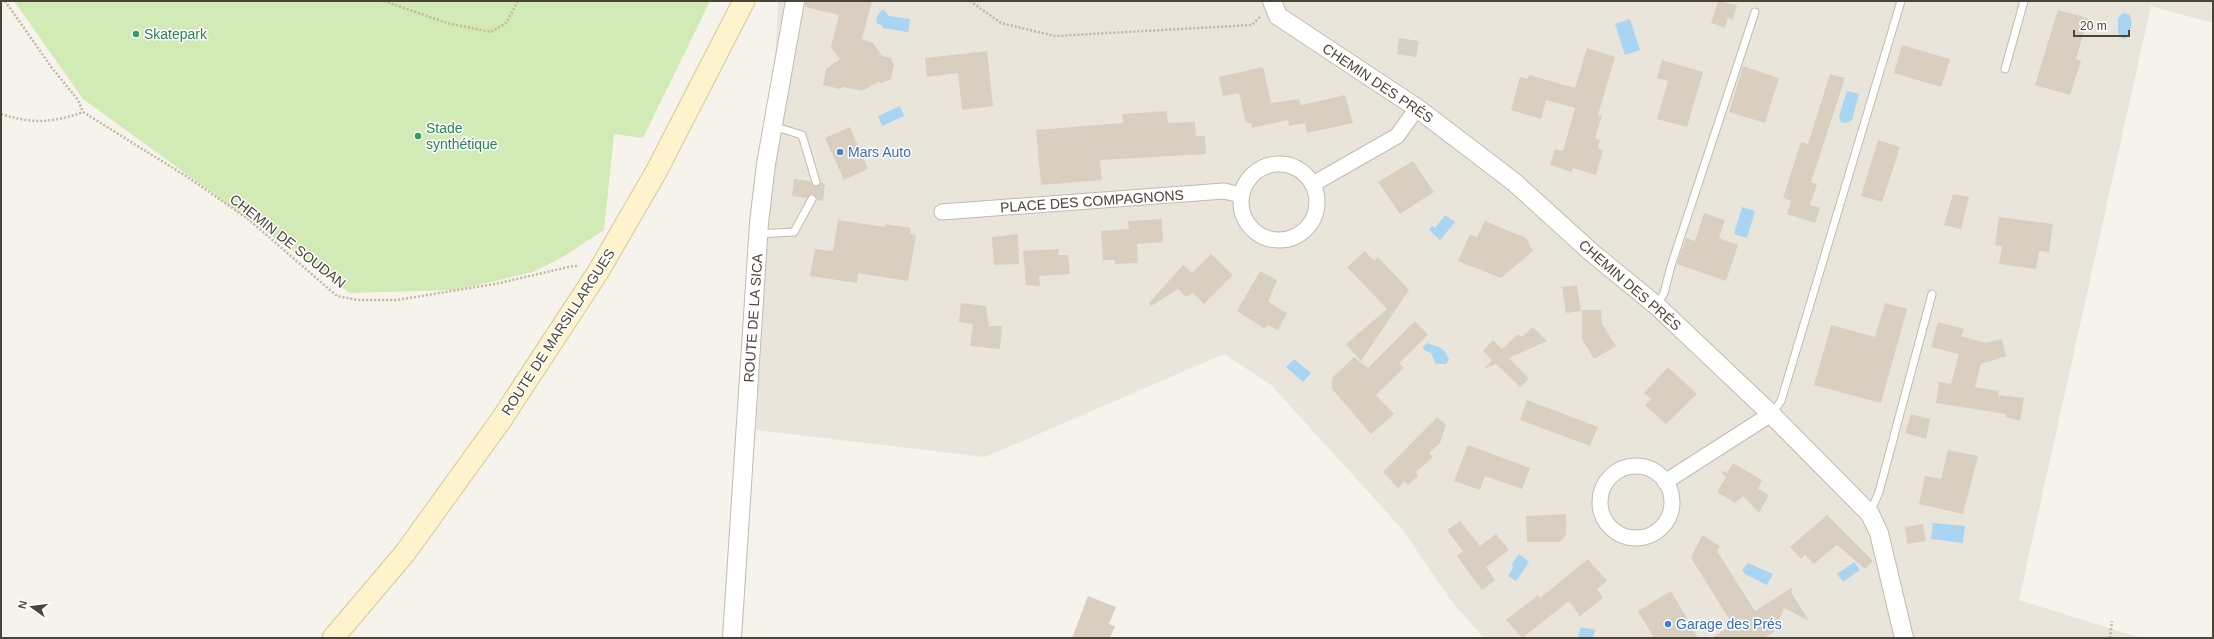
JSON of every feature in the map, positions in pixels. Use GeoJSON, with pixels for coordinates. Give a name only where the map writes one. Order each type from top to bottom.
{"type":"FeatureCollection","features":[{"type":"Feature","properties":{"kind":"main road","name":"ROUTE DE MARSILLARGUES"},"geometry":{"type":"LineString","coordinates":[[333,638],[405,553],[501,420],[598,272],[656,172],[744,1]]}},
{"type":"Feature","properties":{"kind":"street","name":"ROUTE DE LA SICA"},"geometry":{"type":"LineString","coordinates":[[732,638],[759,234],[766,164],[795,1]]}},
{"type":"Feature","properties":{"kind":"street","name":"CHEMIN DES PRÉS"},"geometry":{"type":"LineString","coordinates":[[1272,2],[1278,16],[1418,108],[1514,182],[1591,252],[1656,306],[1771,414],[1870,514],[1879,533],[1904,638]]}},
{"type":"Feature","properties":{"kind":"street"},"geometry":{"type":"LineString","coordinates":[[1313,184],[1397,136],[1418,108]]}},
{"type":"Feature","properties":{"kind":"street"},"geometry":{"type":"LineString","coordinates":[[1273,165],[1293,166],[1304,174],[1313,184],[1317,195],[1317,206],[1313,220],[1305,231],[1293,238],[1280,241],[1266,239],[1254,232],[1245,222],[1241,208],[1241,195],[1246,182],[1255,172],[1273,165]]}},
{"type":"Feature","properties":{"kind":"street","name":"PLACE DES COMPAGNONS"},"geometry":{"type":"LineString","coordinates":[[942,212],[1224,191],[1241,195]]}},
{"type":"Feature","properties":{"kind":"street"},"geometry":{"type":"LineString","coordinates":[[1665,482],[1771,414]]}},
{"type":"Feature","properties":{"kind":"street"},"geometry":{"type":"LineString","coordinates":[[1643,467],[1659,475],[1665,482],[1671,499],[1671,507],[1669,515],[1660,529],[1651,534],[1631,538],[1617,532],[1606,522],[1602,512],[1601,494],[1604,486],[1616,473],[1624,468],[1643,467]]}},
{"type":"Feature","properties":{"kind":"lane"},"geometry":{"type":"LineString","coordinates":[[1771,414],[1781,401],[1902,1]]}},
{"type":"Feature","properties":{"kind":"lane"},"geometry":{"type":"LineString","coordinates":[[2005,69],[2024,1]]}},
{"type":"Feature","properties":{"kind":"lane"},"geometry":{"type":"LineString","coordinates":[[1656,306],[1664,293],[1671,266],[1755,12]]}},
{"type":"Feature","properties":{"kind":"lane"},"geometry":{"type":"LineString","coordinates":[[773,126],[802,136],[816,182]]}},
{"type":"Feature","properties":{"kind":"lane"},"geometry":{"type":"LineString","coordinates":[[759,234],[794,232],[812,199]]}},
{"type":"Feature","properties":{"kind":"lane"},"geometry":{"type":"LineString","coordinates":[[1870,514],[1879,492],[1932,294]]}},
{"type":"Feature","properties":{"kind":"path"},"geometry":{"type":"LineString","coordinates":[[1,114],[22,119],[53,121],[83,112],[78,100],[52,68],[5,1]]}},
{"type":"Feature","properties":{"kind":"path"},"geometry":{"type":"LineString","coordinates":[[384,1],[447,23],[491,32],[506,24],[518,1]]}},
{"type":"Feature","properties":{"kind":"path"},"geometry":{"type":"LineString","coordinates":[[970,1],[1001,23],[1055,36],[1252,25],[1272,2]]}},
{"type":"Feature","properties":{"kind":"path","name":"CHEMIN DE SOUDAN"},"geometry":{"type":"LineString","coordinates":[[83,112],[189,178],[248,220],[337,296],[358,300],[397,300],[495,284],[573,266],[598,272]]}},
{"type":"Feature","properties":{"kind":"path"},"geometry":{"type":"LineString","coordinates":[[2110,638],[2112,621]]}},
{"type":"Feature","properties":{"kind":"shaded area"},"geometry":{"type":"Polygon","coordinates":[[[778,1],[2213,1],[2213,23],[2151,6],[2019,600],[2141,638],[1484,638],[1452,602],[1402,529],[1271,385],[1224,354],[985,457],[756,430],[778,1]]]}},
{"type":"Feature","properties":{"kind":"green space"},"geometry":{"type":"Polygon","coordinates":[[[14,1],[710,1],[643,138],[614,134],[604,230],[563,257],[533,272],[456,290],[350,293],[83,99],[14,1]]]}},
{"type":"Feature","properties":{"kind":"water"},"geometry":{"type":"Polygon","coordinates":[[[884,10],[889,16],[910,19],[908,32],[883,28],[882,25],[877,24],[876,18],[881,11],[884,10]]]}},
{"type":"Feature","properties":{"kind":"water"},"geometry":{"type":"Polygon","coordinates":[[[2123,13],[2129,14],[2132,23],[2127,38],[2123,39],[2118,34],[2118,18],[2123,13]]]}},
{"type":"Feature","properties":{"kind":"water"},"geometry":{"type":"Polygon","coordinates":[[[1630,19],[1640,50],[1625,55],[1615,24],[1630,19]]]}},
{"type":"Feature","properties":{"kind":"water"},"geometry":{"type":"Polygon","coordinates":[[[1847,91],[1859,94],[1852,120],[1846,123],[1841,122],[1839,116],[1847,91]]]}},
{"type":"Feature","properties":{"kind":"water"},"geometry":{"type":"Polygon","coordinates":[[[900,106],[904,116],[882,126],[878,116],[900,106]]]}},
{"type":"Feature","properties":{"kind":"water"},"geometry":{"type":"Polygon","coordinates":[[[1742,207],[1755,211],[1747,238],[1734,234],[1742,207]]]}},
{"type":"Feature","properties":{"kind":"water"},"geometry":{"type":"Polygon","coordinates":[[[1445,215],[1455,222],[1440,240],[1429,230],[1432,226],[1435,228],[1445,215]]]}},
{"type":"Feature","properties":{"kind":"water"},"geometry":{"type":"Polygon","coordinates":[[[1427,343],[1438,347],[1446,353],[1449,360],[1446,364],[1436,364],[1431,353],[1424,350],[1423,347],[1427,343]]]}},
{"type":"Feature","properties":{"kind":"water"},"geometry":{"type":"Polygon","coordinates":[[[1294,359],[1311,373],[1303,382],[1286,367],[1294,359]]]}},
{"type":"Feature","properties":{"kind":"water"},"geometry":{"type":"Polygon","coordinates":[[[1933,523],[1965,526],[1963,543],[1931,539],[1933,523]]]}},
{"type":"Feature","properties":{"kind":"water"},"geometry":{"type":"Polygon","coordinates":[[[1519,554],[1529,562],[1516,581],[1508,576],[1513,568],[1512,564],[1519,554]]]}},
{"type":"Feature","properties":{"kind":"water"},"geometry":{"type":"Polygon","coordinates":[[[1854,562],[1860,570],[1843,582],[1837,574],[1854,562]]]}},
{"type":"Feature","properties":{"kind":"water"},"geometry":{"type":"Polygon","coordinates":[[[1748,563],[1773,574],[1767,585],[1745,574],[1742,570],[1748,563]]]}},
{"type":"Feature","properties":{"kind":"water"},"geometry":{"type":"Polygon","coordinates":[[[1581,627],[1595,630],[1593,638],[1578,638],[1581,627]]]}},
{"type":"Feature","properties":{"kind":"building"},"geometry":{"type":"Polygon","coordinates":[[[805,1],[872,1],[862,39],[873,43],[882,56],[891,58],[894,65],[891,79],[882,83],[878,82],[862,91],[844,87],[840,89],[823,85],[826,69],[840,59],[831,47],[839,15],[805,7],[805,1]]]}},
{"type":"Feature","properties":{"kind":"building"},"geometry":{"type":"Polygon","coordinates":[[[1718,1],[1737,5],[1733,20],[1728,18],[1725,28],[1711,23],[1718,1]]]}},
{"type":"Feature","properties":{"kind":"building"},"geometry":{"type":"Polygon","coordinates":[[[2058,10],[2088,18],[2076,59],[2081,61],[2070,95],[2035,85],[2058,10]]]}},
{"type":"Feature","properties":{"kind":"building"},"geometry":{"type":"Polygon","coordinates":[[[1399,38],[1419,41],[1416,57],[1397,54],[1399,38]]]}},
{"type":"Feature","properties":{"kind":"building"},"geometry":{"type":"Polygon","coordinates":[[[1902,45],[1950,59],[1941,87],[1894,73],[1902,45]]]}},
{"type":"Feature","properties":{"kind":"building"},"geometry":{"type":"Polygon","coordinates":[[[1587,48],[1615,57],[1598,115],[1602,116],[1595,138],[1600,140],[1598,148],[1603,150],[1596,175],[1573,168],[1572,172],[1550,165],[1555,149],[1563,151],[1575,108],[1546,100],[1541,119],[1511,110],[1520,77],[1528,79],[1529,75],[1575,88],[1587,48]]]}},
{"type":"Feature","properties":{"kind":"building"},"geometry":{"type":"Polygon","coordinates":[[[987,51],[993,106],[962,110],[958,73],[927,77],[925,58],[987,51]]]}},
{"type":"Feature","properties":{"kind":"building"},"geometry":{"type":"Polygon","coordinates":[[[1662,60],[1703,72],[1687,127],[1657,119],[1668,81],[1657,78],[1662,60]]]}},
{"type":"Feature","properties":{"kind":"building"},"geometry":{"type":"Polygon","coordinates":[[[1743,66],[1779,78],[1765,123],[1729,112],[1743,66]]]}},
{"type":"Feature","properties":{"kind":"building"},"geometry":{"type":"Polygon","coordinates":[[[1263,67],[1271,103],[1299,99],[1301,105],[1345,95],[1353,123],[1307,133],[1305,123],[1289,126],[1288,120],[1252,128],[1251,123],[1246,123],[1239,93],[1223,96],[1219,77],[1263,67]]]}},
{"type":"Feature","properties":{"kind":"building"},"geometry":{"type":"Polygon","coordinates":[[[1830,74],[1845,78],[1811,182],[1817,184],[1810,205],[1820,208],[1815,223],[1787,214],[1791,201],[1783,198],[1801,142],[1808,144],[1830,74]]]}},
{"type":"Feature","properties":{"kind":"building"},"geometry":{"type":"Polygon","coordinates":[[[1167,111],[1168,123],[1195,122],[1196,136],[1205,136],[1206,154],[1100,160],[1102,180],[1041,185],[1036,130],[1123,123],[1122,114],[1167,111]]]}},
{"type":"Feature","properties":{"kind":"building"},"geometry":{"type":"Polygon","coordinates":[[[850,127],[868,169],[844,180],[825,138],[850,127]]]}},
{"type":"Feature","properties":{"kind":"building"},"geometry":{"type":"Polygon","coordinates":[[[1878,140],[1900,147],[1882,202],[1861,196],[1878,140]]]}},
{"type":"Feature","properties":{"kind":"building"},"geometry":{"type":"Polygon","coordinates":[[[1413,161],[1434,192],[1400,214],[1378,182],[1413,161]]]}},
{"type":"Feature","properties":{"kind":"building"},"geometry":{"type":"Polygon","coordinates":[[[794,179],[810,181],[815,187],[821,183],[825,183],[823,201],[817,200],[816,196],[812,194],[807,198],[792,196],[794,179]]]}},
{"type":"Feature","properties":{"kind":"building"},"geometry":{"type":"Polygon","coordinates":[[[1953,194],[1969,197],[1961,229],[1944,225],[1953,194]]]}},
{"type":"Feature","properties":{"kind":"building"},"geometry":{"type":"Polygon","coordinates":[[[1704,213],[1725,220],[1719,238],[1738,245],[1726,281],[1677,264],[1686,238],[1695,241],[1704,213]]]}},
{"type":"Feature","properties":{"kind":"building"},"geometry":{"type":"Polygon","coordinates":[[[1999,217],[2053,224],[2049,252],[2039,251],[2036,269],[1999,264],[2002,246],[1995,245],[1999,217]]]}},
{"type":"Feature","properties":{"kind":"building"},"geometry":{"type":"Polygon","coordinates":[[[1162,219],[1163,242],[1137,244],[1138,263],[1115,264],[1115,260],[1103,260],[1101,231],[1129,229],[1128,221],[1162,219]]]}},
{"type":"Feature","properties":{"kind":"building"},"geometry":{"type":"Polygon","coordinates":[[[838,220],[885,227],[886,224],[911,228],[910,234],[916,235],[908,281],[858,273],[857,283],[810,276],[815,249],[833,251],[838,220]]]}},
{"type":"Feature","properties":{"kind":"building"},"geometry":{"type":"Polygon","coordinates":[[[1485,221],[1526,238],[1533,251],[1501,278],[1458,261],[1470,234],[1477,237],[1485,221]]]}},
{"type":"Feature","properties":{"kind":"building"},"geometry":{"type":"Polygon","coordinates":[[[1018,234],[1019,264],[994,265],[992,237],[1018,234]]]}},
{"type":"Feature","properties":{"kind":"building"},"geometry":{"type":"Polygon","coordinates":[[[1059,249],[1058,255],[1068,255],[1070,274],[1039,276],[1040,286],[1026,285],[1023,251],[1059,249]]]}},
{"type":"Feature","properties":{"kind":"building"},"geometry":{"type":"Polygon","coordinates":[[[1365,251],[1374,261],[1378,257],[1409,290],[1361,361],[1346,344],[1387,309],[1347,267],[1365,251]]]}},
{"type":"Feature","properties":{"kind":"building"},"geometry":{"type":"Polygon","coordinates":[[[1211,254],[1233,275],[1204,304],[1193,293],[1186,297],[1178,289],[1151,306],[1149,303],[1183,265],[1192,273],[1211,254]]]}},
{"type":"Feature","properties":{"kind":"building"},"geometry":{"type":"Polygon","coordinates":[[[1260,271],[1277,280],[1268,302],[1287,313],[1278,330],[1268,325],[1265,329],[1237,311],[1260,271]]]}},
{"type":"Feature","properties":{"kind":"building"},"geometry":{"type":"Polygon","coordinates":[[[1577,285],[1581,311],[1566,313],[1562,287],[1577,285]]]}},
{"type":"Feature","properties":{"kind":"building"},"geometry":{"type":"Polygon","coordinates":[[[961,303],[986,306],[989,326],[1002,326],[1000,349],[970,346],[973,324],[959,322],[961,303]]]}},
{"type":"Feature","properties":{"kind":"building"},"geometry":{"type":"Polygon","coordinates":[[[1885,303],[1907,309],[1881,403],[1814,385],[1831,325],[1875,337],[1885,303]]]}},
{"type":"Feature","properties":{"kind":"building"},"geometry":{"type":"Polygon","coordinates":[[[1582,310],[1601,310],[1602,324],[1616,346],[1594,359],[1582,339],[1582,310]]]}},
{"type":"Feature","properties":{"kind":"building"},"geometry":{"type":"Polygon","coordinates":[[[1415,321],[1428,335],[1399,363],[1404,368],[1376,395],[1394,414],[1371,434],[1332,389],[1332,378],[1354,357],[1368,368],[1415,321]]]}},
{"type":"Feature","properties":{"kind":"building"},"geometry":{"type":"Polygon","coordinates":[[[1938,322],[1964,329],[1961,336],[1985,343],[2002,339],[2006,356],[1981,364],[1975,387],[1999,391],[1998,395],[2024,398],[2020,421],[2006,417],[2006,414],[1936,403],[1939,382],[1951,384],[1959,354],[1931,347],[1938,322]]]}},
{"type":"Feature","properties":{"kind":"building"},"geometry":{"type":"Polygon","coordinates":[[[1533,327],[1547,341],[1509,358],[1529,379],[1520,387],[1496,364],[1484,369],[1492,360],[1483,351],[1493,340],[1502,349],[1518,334],[1522,337],[1533,327]]]}},
{"type":"Feature","properties":{"kind":"building"},"geometry":{"type":"Polygon","coordinates":[[[1668,367],[1697,394],[1666,424],[1645,405],[1651,399],[1644,393],[1668,367]]]}},
{"type":"Feature","properties":{"kind":"building"},"geometry":{"type":"Polygon","coordinates":[[[1527,400],[1598,427],[1590,446],[1520,420],[1527,400]]]}},
{"type":"Feature","properties":{"kind":"building"},"geometry":{"type":"Polygon","coordinates":[[[1911,414],[1930,419],[1926,439],[1905,433],[1911,414]]]}},
{"type":"Feature","properties":{"kind":"building"},"geometry":{"type":"Polygon","coordinates":[[[1437,417],[1446,425],[1440,443],[1429,453],[1433,457],[1416,472],[1418,476],[1408,485],[1405,481],[1398,488],[1383,472],[1437,417]]]}},
{"type":"Feature","properties":{"kind":"building"},"geometry":{"type":"Polygon","coordinates":[[[1468,445],[1530,468],[1522,489],[1485,476],[1480,490],[1454,481],[1468,445]]]}},
{"type":"Feature","properties":{"kind":"building"},"geometry":{"type":"Polygon","coordinates":[[[1948,450],[1978,456],[1963,514],[1919,504],[1925,476],[1941,479],[1948,450]]]}},
{"type":"Feature","properties":{"kind":"building"},"geometry":{"type":"Polygon","coordinates":[[[1733,463],[1762,480],[1758,489],[1769,495],[1759,513],[1743,496],[1735,503],[1717,492],[1726,477],[1721,472],[1723,471],[1727,473],[1733,463]]]}},
{"type":"Feature","properties":{"kind":"building"},"geometry":{"type":"Polygon","coordinates":[[[1566,514],[1566,535],[1560,542],[1527,542],[1526,516],[1566,514]]]}},
{"type":"Feature","properties":{"kind":"building"},"geometry":{"type":"Polygon","coordinates":[[[1827,515],[1873,561],[1865,569],[1837,545],[1814,564],[1805,555],[1801,559],[1790,547],[1827,515]]]}},
{"type":"Feature","properties":{"kind":"building"},"geometry":{"type":"Polygon","coordinates":[[[1460,521],[1480,546],[1496,534],[1509,550],[1486,567],[1495,580],[1482,590],[1457,556],[1463,551],[1447,530],[1460,521]]]}},
{"type":"Feature","properties":{"kind":"building"},"geometry":{"type":"Polygon","coordinates":[[[1923,524],[1926,541],[1907,544],[1905,527],[1923,524]]]}},
{"type":"Feature","properties":{"kind":"building"},"geometry":{"type":"Polygon","coordinates":[[[1702,535],[1720,546],[1717,551],[1755,611],[1793,587],[1791,592],[1809,621],[1784,608],[1774,632],[1764,638],[1711,638],[1733,625],[1691,558],[1702,535]]]}},
{"type":"Feature","properties":{"kind":"building"},"geometry":{"type":"Polygon","coordinates":[[[1588,559],[1607,581],[1597,589],[1603,598],[1580,616],[1569,601],[1522,638],[1506,620],[1538,595],[1540,598],[1588,559]]]}},
{"type":"Feature","properties":{"kind":"building","name":"Garage des Prés"},"geometry":{"type":"Polygon","coordinates":[[[1671,591],[1698,638],[1654,638],[1638,611],[1671,591]]]}},
{"type":"Feature","properties":{"kind":"building"},"geometry":{"type":"Polygon","coordinates":[[[1088,596],[1116,607],[1109,624],[1115,626],[1110,638],[1072,638],[1088,596]]]}},
{"type":"Feature","properties":{"kind":"place","name":"Skatepark"},"geometry":{"type":"Point","coordinates":[136,34]}},
{"type":"Feature","properties":{"kind":"place","name":"Stade synthétique"},"geometry":{"type":"Point","coordinates":[418,136]}},
{"type":"Feature","properties":{"kind":"place","name":"Mars Auto"},"geometry":{"type":"Point","coordinates":[840,152]}},
{"type":"Feature","properties":{"kind":"place","name":"Garage des Prés"},"geometry":{"type":"Point","coordinates":[1668,624]}}]}
